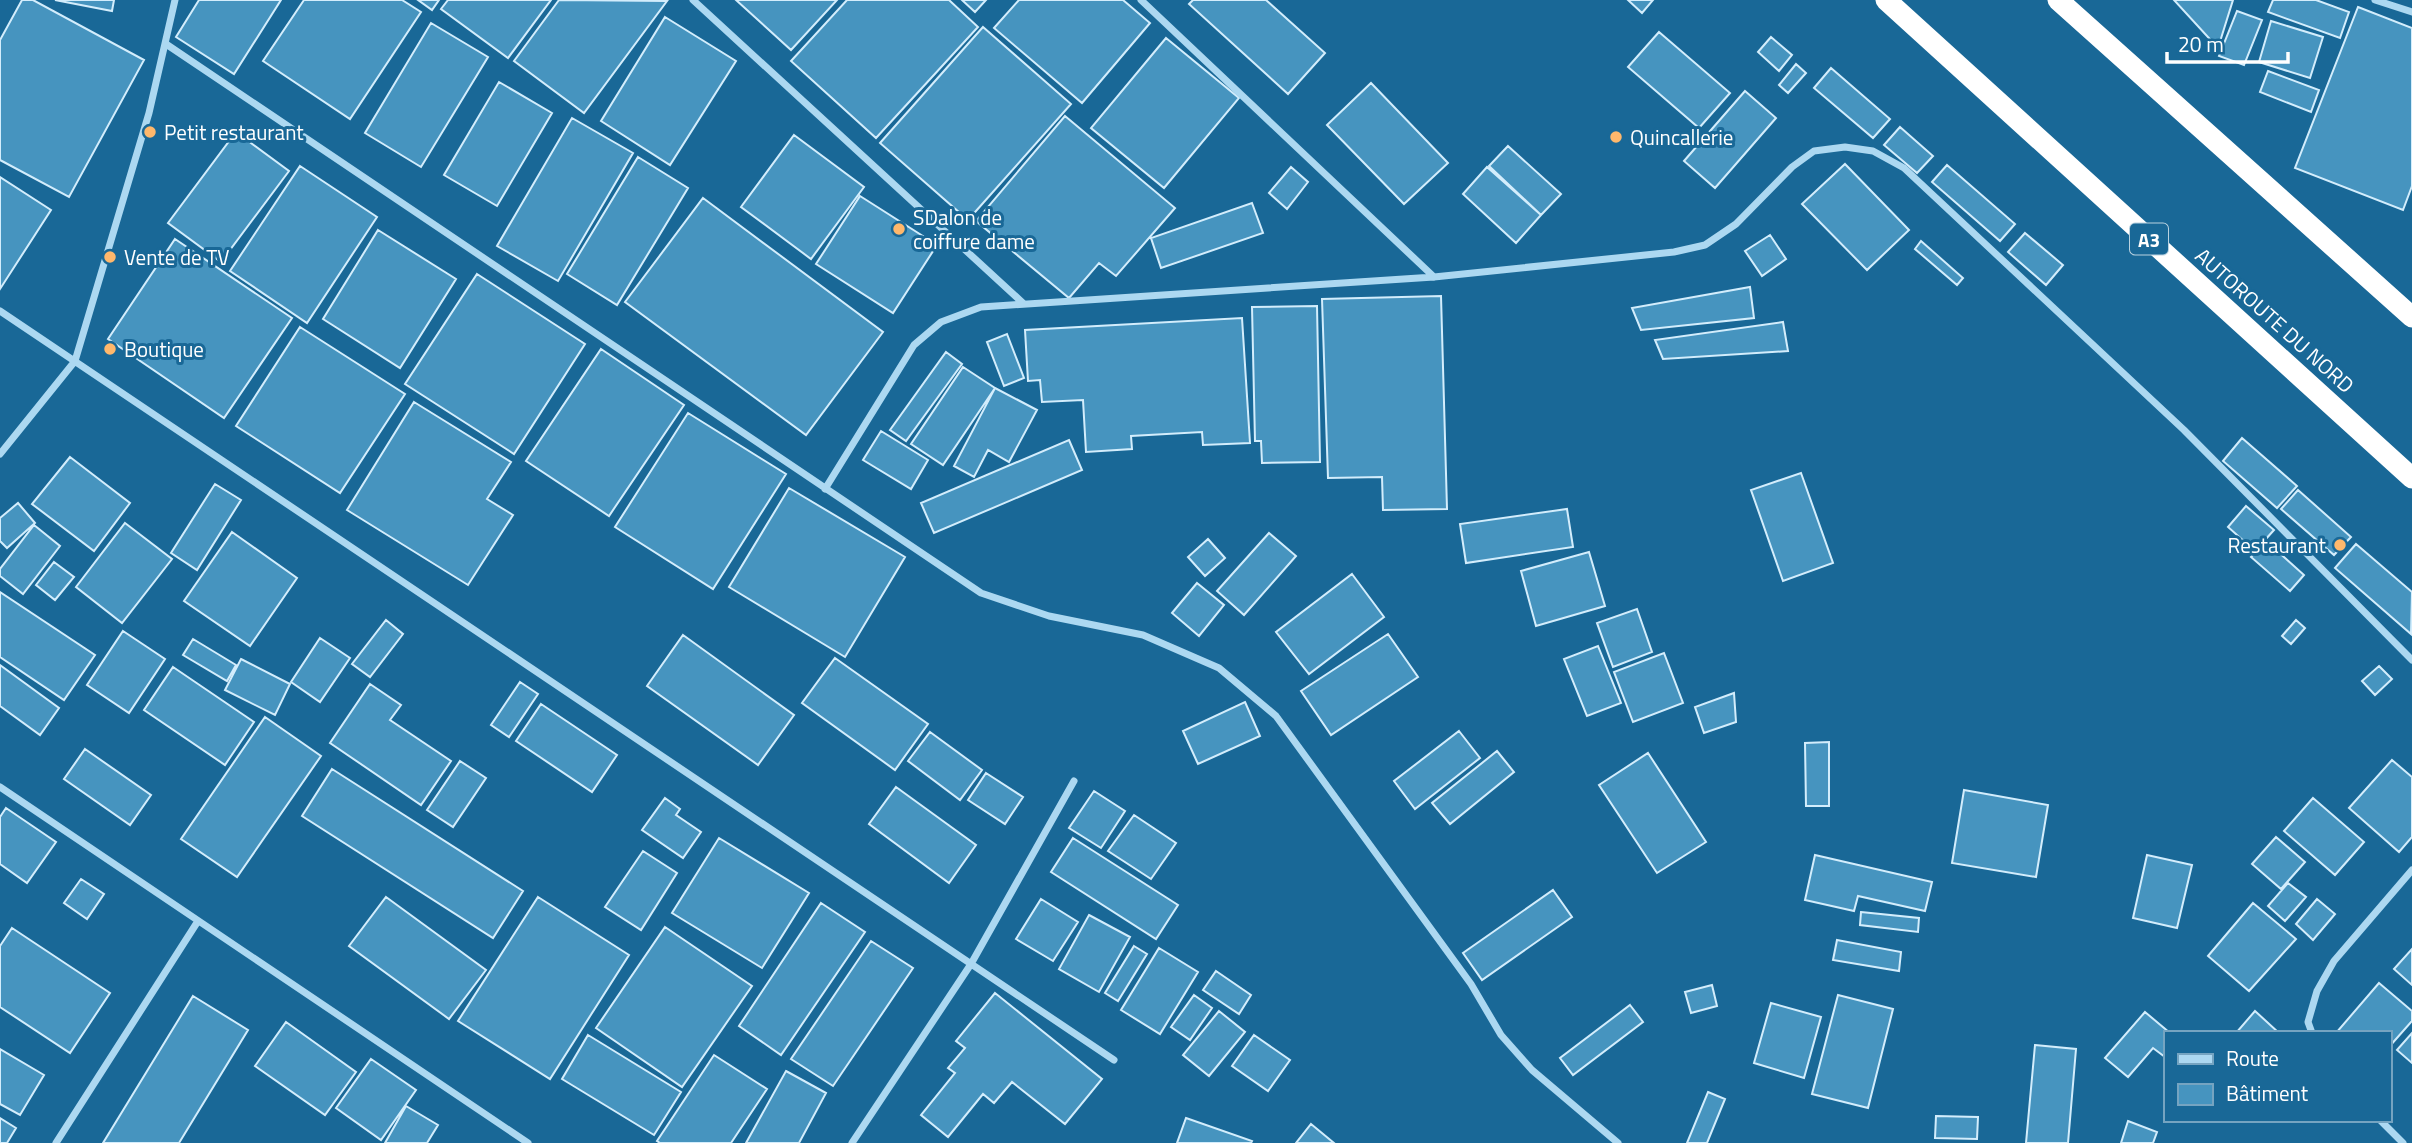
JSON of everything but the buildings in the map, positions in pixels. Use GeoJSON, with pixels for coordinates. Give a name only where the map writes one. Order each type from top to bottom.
{"type":"FeatureCollection","features":[{"type":"Feature","properties":{"kind":"highway","name":"AUTOROUTE DU NORD"},"geometry":{"type":"LineString","coordinates":[[1886,0],[2412,478]]}},
{"type":"Feature","properties":{"kind":"highway"},"geometry":{"type":"LineString","coordinates":[[2058,0],[2412,317]]}},
{"type":"Feature","properties":{"kind":"street"},"geometry":{"type":"LineString","coordinates":[[0,454],[75,361],[149,113],[175,0]]}},
{"type":"Feature","properties":{"kind":"street"},"geometry":{"type":"LineString","coordinates":[[693,0],[1023,303]]}},
{"type":"Feature","properties":{"kind":"street"},"geometry":{"type":"LineString","coordinates":[[1141,0],[1434,277]]}},
{"type":"Feature","properties":{"kind":"street"},"geometry":{"type":"LineString","coordinates":[[2375,0],[2412,12]]}},
{"type":"Feature","properties":{"kind":"street"},"geometry":{"type":"LineString","coordinates":[[166,44],[981,593],[1049,616],[1143,635],[1219,668],[1276,716],[1471,984],[1501,1035],[1532,1070],[1618,1143]]}},
{"type":"Feature","properties":{"kind":"street"},"geometry":{"type":"LineString","coordinates":[[825,489],[914,345],[941,321],[981,307],[1434,277],[1674,252],[1705,245],[1736,225],[1791,167],[1814,151],[1845,147],[1873,151],[1904,168],[2184,430],[2412,660]]}},
{"type":"Feature","properties":{"kind":"street"},"geometry":{"type":"LineString","coordinates":[[0,311],[1114,1060]]}},
{"type":"Feature","properties":{"kind":"street"},"geometry":{"type":"LineString","coordinates":[[852,1143],[971,964],[1074,781]]}},
{"type":"Feature","properties":{"kind":"street"},"geometry":{"type":"LineString","coordinates":[[0,787],[528,1143]]}},
{"type":"Feature","properties":{"kind":"street"},"geometry":{"type":"LineString","coordinates":[[2311,1031],[2308,1022],[2317,991],[2334,961],[2412,870]]}},
{"type":"Feature","properties":{"kind":"street"},"geometry":{"type":"LineString","coordinates":[[56,1143],[198,921]]}},
{"type":"Feature","properties":{"kind":"street"},"geometry":{"type":"LineString","coordinates":[[2382,1122],[2403,1143]]}},
{"type":"Feature","properties":{"kind":"place","name":"Petit restaurant"},"geometry":{"type":"Point","coordinates":[150,132]}},
{"type":"Feature","properties":{"kind":"place","name":"Quincallerie"},"geometry":{"type":"Point","coordinates":[1616,137]}},
{"type":"Feature","properties":{"kind":"place","name":"SDalon de coiffure dame"},"geometry":{"type":"Point","coordinates":[899,229]}},
{"type":"Feature","properties":{"kind":"place","name":"Vente de TV"},"geometry":{"type":"Point","coordinates":[110,257]}},
{"type":"Feature","properties":{"kind":"place","name":"Boutique"},"geometry":{"type":"Point","coordinates":[110,349]}},
{"type":"Feature","properties":{"kind":"place","name":"Restaurant"},"geometry":{"type":"Point","coordinates":[2340,545]}}]}
